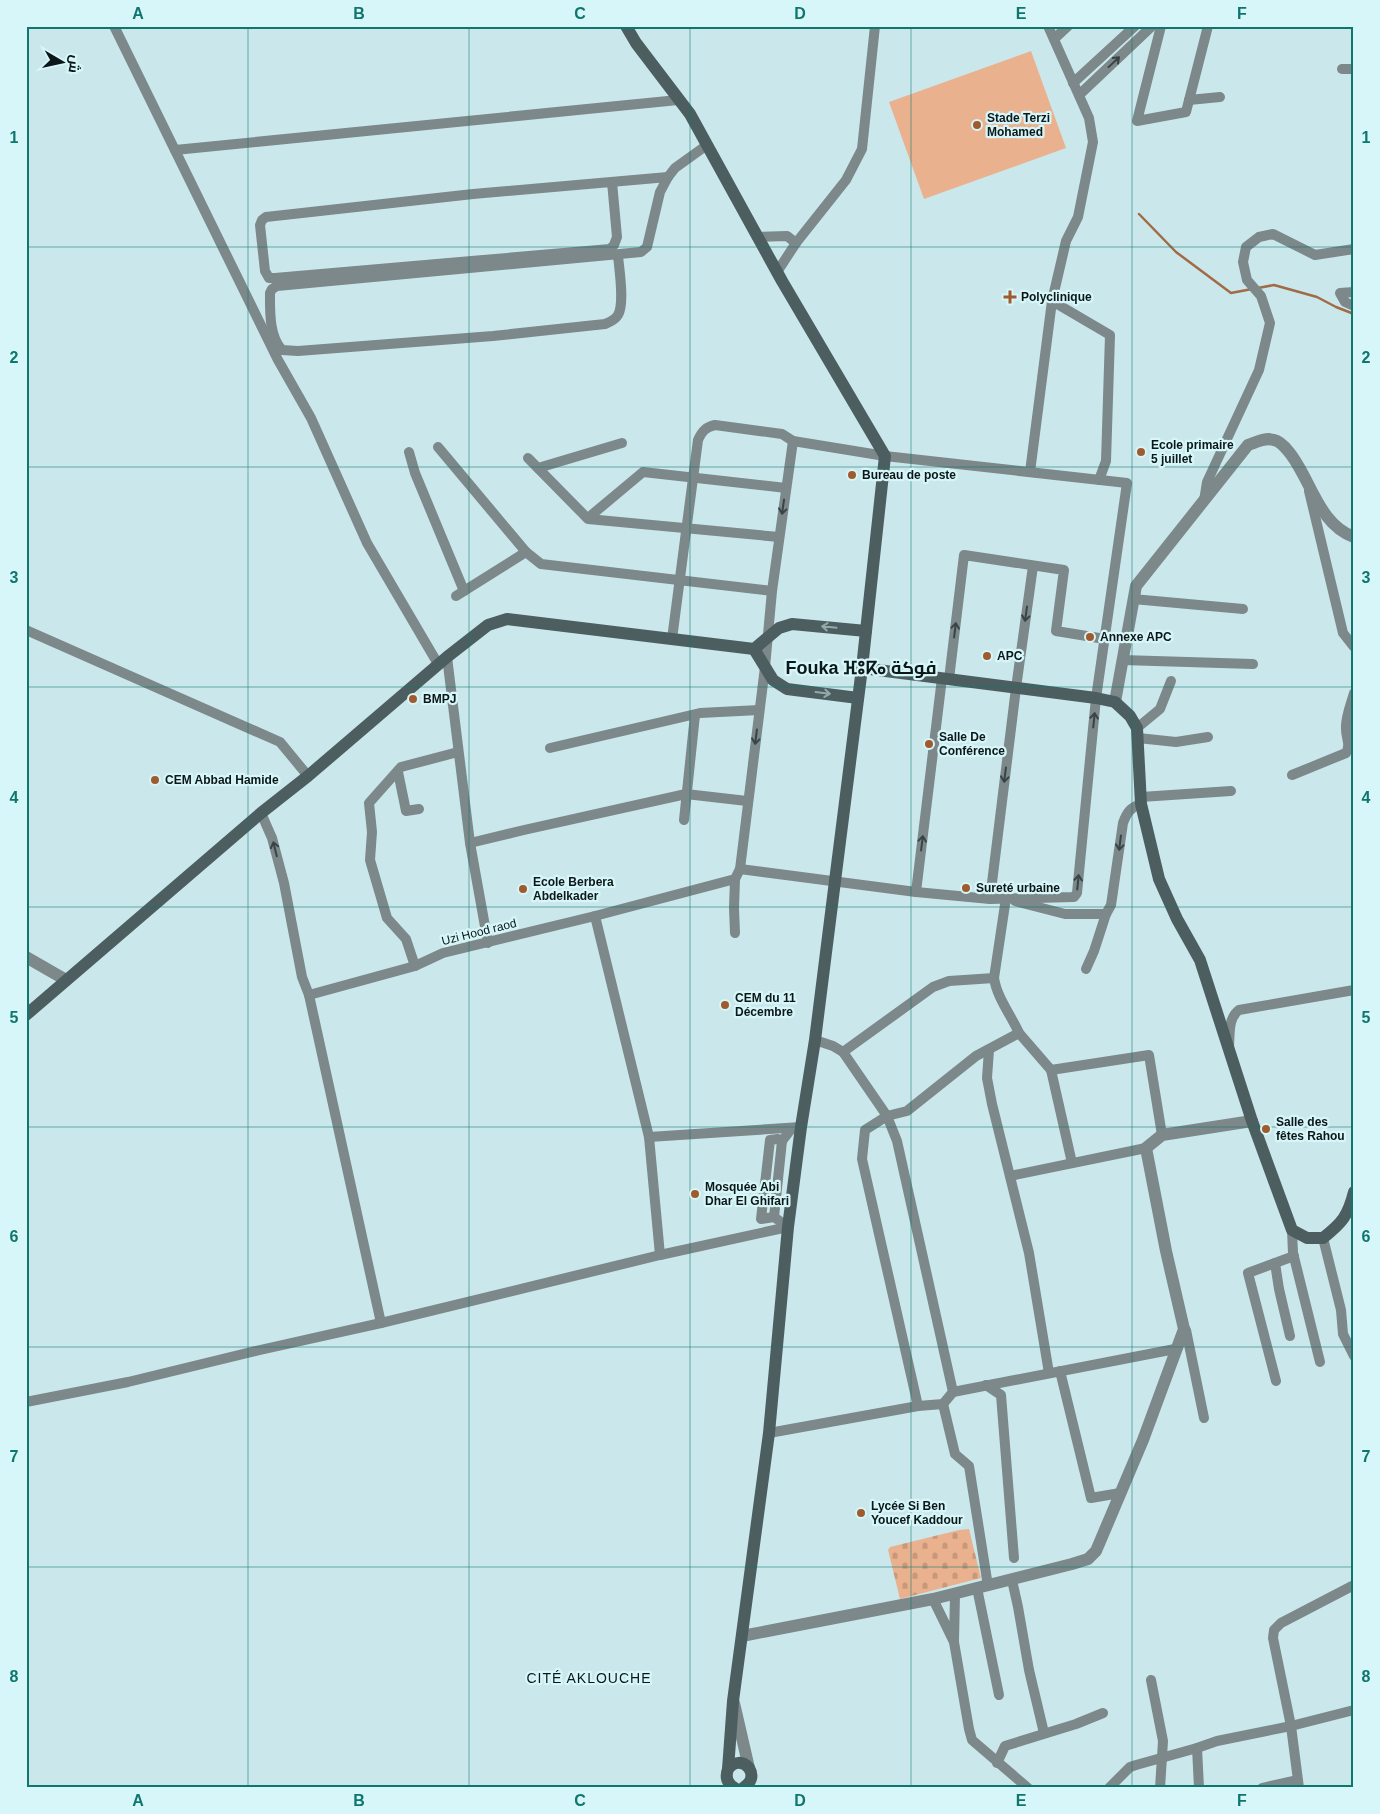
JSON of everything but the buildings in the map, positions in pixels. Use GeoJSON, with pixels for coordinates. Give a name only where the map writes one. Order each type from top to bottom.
{"type":"FeatureCollection","features":[{"type":"Feature","properties":{"kind":"main road"},"geometry":{"type":"LineString","coordinates":[[626,26],[636,43],[690,114],[757,237],[885,456],[862,668],[815,1040],[797,1127],[769,1433],[733,1701],[729,1781]]}},
{"type":"Feature","properties":{"kind":"main road"},"geometry":{"type":"LineString","coordinates":[[26,1014],[261,813],[488,625],[507,619],[754,649],[779,628],[792,624],[866,631]]}},
{"type":"Feature","properties":{"kind":"main road"},"geometry":{"type":"LineString","coordinates":[[754,649],[773,680],[787,689],[858,698]]}},
{"type":"Feature","properties":{"kind":"main road"},"geometry":{"type":"LineString","coordinates":[[862,668],[1096,698],[1115,702],[1130,716],[1138,733],[1141,800],[1158,880],[1200,960],[1252,1120],[1292,1230],[1307,1238],[1323,1238],[1338,1226],[1350,1210],[1354,1192]]}},
{"type":"Feature","properties":{"kind":"main road"},"geometry":{"type":"LineString","coordinates":[[729,1781],[737,1763],[744,1764],[750,1771],[750,1782],[744,1788]]}},
{"type":"Feature","properties":{"kind":"street"},"geometry":{"type":"LineString","coordinates":[[114,26],[278,360],[311,418],[367,543],[443,661],[470,843],[488,943]]}},
{"type":"Feature","properties":{"kind":"street"},"geometry":{"type":"LineString","coordinates":[[777,272],[796,243],[846,180],[862,149],[875,26]]}},
{"type":"Feature","properties":{"kind":"street"},"geometry":{"type":"LineString","coordinates":[[1030,472],[1052,301],[1066,242],[1078,217],[1093,142],[1089,118],[1048,26]]}},
{"type":"Feature","properties":{"kind":"street"},"geometry":{"type":"LineString","coordinates":[[1054,39],[1068,26]]}},
{"type":"Feature","properties":{"kind":"street"},"geometry":{"type":"LineString","coordinates":[[1073,83],[1135,26]]}},
{"type":"Feature","properties":{"kind":"street"},"geometry":{"type":"LineString","coordinates":[[1078,95],[1152,26]]}},
{"type":"Feature","properties":{"kind":"street"},"geometry":{"type":"LineString","coordinates":[[1161,26],[1137,121],[1186,112],[1208,26]]}},
{"type":"Feature","properties":{"kind":"street"},"geometry":{"type":"LineString","coordinates":[[1342,69],[1354,69]]}},
{"type":"Feature","properties":{"kind":"street"},"geometry":{"type":"LineString","coordinates":[[1188,100],[1220,97]]}},
{"type":"Feature","properties":{"kind":"street"},"geometry":{"type":"LineString","coordinates":[[175,150],[678,100]]}},
{"type":"Feature","properties":{"kind":"street"},"geometry":{"type":"LineString","coordinates":[[618,255],[619,312],[613,320],[605,324],[493,336],[304,351],[282,350],[275,341],[270,293],[277,286],[641,252],[647,247],[660,192],[668,177],[675,168],[707,145]]}},
{"type":"Feature","properties":{"kind":"street"},"geometry":{"type":"LineString","coordinates":[[612,182],[617,237],[610,249],[275,278],[268,278],[265,271],[260,225],[266,217],[473,194],[668,177]]}},
{"type":"Feature","properties":{"kind":"street"},"geometry":{"type":"LineString","coordinates":[[1204,501],[1207,482],[1259,370],[1270,323],[1261,296],[1247,280],[1243,262],[1246,247],[1259,238],[1273,234],[1314,255],[1354,249]]}},
{"type":"Feature","properties":{"kind":"street"},"geometry":{"type":"LineString","coordinates":[[757,237],[788,236],[796,243]]}},
{"type":"Feature","properties":{"kind":"street"},"geometry":{"type":"LineString","coordinates":[[1354,292],[1340,293],[1345,302],[1354,306]]}},
{"type":"Feature","properties":{"kind":"street"},"geometry":{"type":"LineString","coordinates":[[1052,301],[1110,336],[1106,461],[1099,480]]}},
{"type":"Feature","properties":{"kind":"street"},"geometry":{"type":"LineString","coordinates":[[672,639],[698,440],[701,433],[707,427],[715,425],[782,434],[793,441],[885,456],[1127,483],[1096,698],[1077,892],[1074,897],[990,899],[916,892],[740,869]]}},
{"type":"Feature","properties":{"kind":"street"},"geometry":{"type":"LineString","coordinates":[[1115,702],[1136,586],[1248,446],[1263,439],[1275,440],[1283,445],[1298,463],[1306,482],[1343,633],[1354,647]]}},
{"type":"Feature","properties":{"kind":"street"},"geometry":{"type":"LineString","coordinates":[[735,933],[735,879],[740,869],[765,667],[772,591],[793,441]]}},
{"type":"Feature","properties":{"kind":"street"},"geometry":{"type":"LineString","coordinates":[[538,468],[622,443]]}},
{"type":"Feature","properties":{"kind":"street"},"geometry":{"type":"LineString","coordinates":[[438,447],[526,552],[542,564],[772,591]]}},
{"type":"Feature","properties":{"kind":"street"},"geometry":{"type":"LineString","coordinates":[[409,452],[415,473],[460,593],[526,552]]}},
{"type":"Feature","properties":{"kind":"street"},"geometry":{"type":"LineString","coordinates":[[528,458],[588,518],[779,537]]}},
{"type":"Feature","properties":{"kind":"street"},"geometry":{"type":"LineString","coordinates":[[588,518],[643,472],[786,488]]}},
{"type":"Feature","properties":{"kind":"street"},"geometry":{"type":"LineString","coordinates":[[1306,482],[1332,523],[1343,533],[1354,537]]}},
{"type":"Feature","properties":{"kind":"street"},"geometry":{"type":"LineString","coordinates":[[916,892],[964,555],[1064,570],[1056,631],[1105,639]]}},
{"type":"Feature","properties":{"kind":"street"},"geometry":{"type":"LineString","coordinates":[[990,899],[1033,566]]}},
{"type":"Feature","properties":{"kind":"street"},"geometry":{"type":"LineString","coordinates":[[1133,599],[1243,609]]}},
{"type":"Feature","properties":{"kind":"street"},"geometry":{"type":"LineString","coordinates":[[26,630],[280,742],[308,776]]}},
{"type":"Feature","properties":{"kind":"street"},"geometry":{"type":"LineString","coordinates":[[1122,660],[1252,664]]}},
{"type":"Feature","properties":{"kind":"street"},"geometry":{"type":"LineString","coordinates":[[1171,681],[1160,709],[1138,733],[1176,742],[1208,738]]}},
{"type":"Feature","properties":{"kind":"street"},"geometry":{"type":"LineString","coordinates":[[1292,775],[1346,753],[1348,748],[1346,729],[1354,693]]}},
{"type":"Feature","properties":{"kind":"street"},"geometry":{"type":"LineString","coordinates":[[550,748],[695,714],[759,710]]}},
{"type":"Feature","properties":{"kind":"street"},"geometry":{"type":"LineString","coordinates":[[684,820],[695,714]]}},
{"type":"Feature","properties":{"kind":"street"},"geometry":{"type":"LineString","coordinates":[[415,966],[406,939],[386,918],[370,860],[372,832],[369,803],[401,767],[458,752]]}},
{"type":"Feature","properties":{"kind":"street"},"geometry":{"type":"LineString","coordinates":[[398,772],[406,811],[419,809]]}},
{"type":"Feature","properties":{"kind":"street"},"geometry":{"type":"LineString","coordinates":[[1086,969],[1106,914],[1111,906],[1123,823],[1126,814],[1141,800],[1231,790]]}},
{"type":"Feature","properties":{"kind":"street"},"geometry":{"type":"LineString","coordinates":[[470,843],[686,794],[747,802]]}},
{"type":"Feature","properties":{"kind":"street"},"geometry":{"type":"LineString","coordinates":[[261,813],[272,838],[284,886],[302,977],[310,996],[381,1323]]}},
{"type":"Feature","properties":{"kind":"street","name":"Uzi Hood raod"},"geometry":{"type":"LineString","coordinates":[[310,996],[415,966],[443,953],[735,879]]}},
{"type":"Feature","properties":{"kind":"street"},"geometry":{"type":"LineString","coordinates":[[1006,898],[1032,907],[1065,914],[1106,914]]}},
{"type":"Feature","properties":{"kind":"street"},"geometry":{"type":"LineString","coordinates":[[1006,898],[994,978],[996,991],[1019,1033],[1051,1070],[1072,1163]]}},
{"type":"Feature","properties":{"kind":"street"},"geometry":{"type":"LineString","coordinates":[[595,916],[649,1137],[660,1255]]}},
{"type":"Feature","properties":{"kind":"street"},"geometry":{"type":"LineString","coordinates":[[26,957],[66,980]]}},
{"type":"Feature","properties":{"kind":"street"},"geometry":{"type":"LineString","coordinates":[[843,1052],[933,987],[948,982],[994,978]]}},
{"type":"Feature","properties":{"kind":"street"},"geometry":{"type":"LineString","coordinates":[[1229,1050],[1231,1020],[1233,1015],[1239,1010],[1354,990]]}},
{"type":"Feature","properties":{"kind":"street"},"geometry":{"type":"LineString","coordinates":[[918,1406],[862,1159],[865,1130],[887,1116],[907,1111],[976,1056],[1019,1033]]}},
{"type":"Feature","properties":{"kind":"street"},"geometry":{"type":"LineString","coordinates":[[815,1040],[833,1046],[843,1052],[887,1116],[897,1141],[953,1392]]}},
{"type":"Feature","properties":{"kind":"street"},"geometry":{"type":"LineString","coordinates":[[988,1050],[987,1078],[1029,1253],[1049,1373]]}},
{"type":"Feature","properties":{"kind":"street"},"geometry":{"type":"LineString","coordinates":[[1051,1070],[1149,1055],[1162,1135]]}},
{"type":"Feature","properties":{"kind":"street"},"geometry":{"type":"LineString","coordinates":[[1010,1176],[1146,1148],[1162,1135],[1252,1120]]}},
{"type":"Feature","properties":{"kind":"street"},"geometry":{"type":"LineString","coordinates":[[649,1137],[797,1127]]}},
{"type":"Feature","properties":{"kind":"street"},"geometry":{"type":"LineString","coordinates":[[788,1227],[774,1217],[761,1219],[770,1140],[778,1139],[782,1141],[797,1127]]}},
{"type":"Feature","properties":{"kind":"street"},"geometry":{"type":"LineString","coordinates":[[1146,1148],[1160,1222],[1184,1330],[1186,1330],[1204,1418]]}},
{"type":"Feature","properties":{"kind":"street"},"geometry":{"type":"LineString","coordinates":[[26,1402],[128,1382],[660,1255],[788,1227]]}},
{"type":"Feature","properties":{"kind":"street"},"geometry":{"type":"LineString","coordinates":[[1292,1230],[1294,1256],[1320,1362]]}},
{"type":"Feature","properties":{"kind":"street"},"geometry":{"type":"LineString","coordinates":[[1323,1238],[1341,1310],[1343,1334],[1354,1356]]}},
{"type":"Feature","properties":{"kind":"street"},"geometry":{"type":"LineString","coordinates":[[1276,1381],[1248,1273],[1294,1256]]}},
{"type":"Feature","properties":{"kind":"street"},"geometry":{"type":"LineString","coordinates":[[1275,1264],[1290,1336]]}},
{"type":"Feature","properties":{"kind":"street"},"geometry":{"type":"LineString","coordinates":[[742,1636],[933,1599],[1012,1580],[1088,1558],[1096,1551],[1143,1440],[1175,1348],[1184,1330]]}},
{"type":"Feature","properties":{"kind":"street"},"geometry":{"type":"LineString","coordinates":[[769,1433],[918,1406],[943,1404],[953,1392],[1175,1348]]}},
{"type":"Feature","properties":{"kind":"street"},"geometry":{"type":"LineString","coordinates":[[1060,1371],[1091,1498],[1120,1493]]}},
{"type":"Feature","properties":{"kind":"street"},"geometry":{"type":"LineString","coordinates":[[986,1385],[1001,1395],[1014,1558]]}},
{"type":"Feature","properties":{"kind":"street"},"geometry":{"type":"LineString","coordinates":[[943,1404],[955,1454],[969,1466],[983,1587],[999,1695]]}},
{"type":"Feature","properties":{"kind":"street"},"geometry":{"type":"LineString","coordinates":[[1012,1580],[1029,1670],[1044,1733]]}},
{"type":"Feature","properties":{"kind":"street"},"geometry":{"type":"LineString","coordinates":[[1262,1788],[1298,1784],[1291,1726],[1273,1638],[1274,1630],[1281,1623],[1354,1585]]}},
{"type":"Feature","properties":{"kind":"street"},"geometry":{"type":"LineString","coordinates":[[955,1594],[954,1642],[972,1740],[1028,1788]]}},
{"type":"Feature","properties":{"kind":"street"},"geometry":{"type":"LineString","coordinates":[[933,1599],[954,1642]]}},
{"type":"Feature","properties":{"kind":"street"},"geometry":{"type":"LineString","coordinates":[[1151,1680],[1162,1736],[1160,1788]]}},
{"type":"Feature","properties":{"kind":"street"},"geometry":{"type":"LineString","coordinates":[[733,1701],[755,1788]]}},
{"type":"Feature","properties":{"kind":"street"},"geometry":{"type":"LineString","coordinates":[[1109,1788],[1130,1767],[1217,1741],[1291,1726],[1354,1710]]}},
{"type":"Feature","properties":{"kind":"street"},"geometry":{"type":"LineString","coordinates":[[997,1763],[1005,1746],[1076,1724],[1103,1713]]}},
{"type":"Feature","properties":{"kind":"street"},"geometry":{"type":"LineString","coordinates":[[1197,1748],[1199,1788]]}},
{"type":"Feature","properties":{"kind":"green space","name":"Stade Terzi Mohamed"},"geometry":{"type":"Polygon","coordinates":[[[1031,51],[1066,148],[924,199],[889,102],[1031,51]]]}},
{"type":"Feature","properties":{"kind":"green space"},"geometry":{"type":"Polygon","coordinates":[[[969,1529],[981,1578],[900,1599],[888,1550],[890,1547],[969,1529]]]}},
{"type":"Feature","properties":{"kind":"waterway"},"geometry":{"type":"LineString","coordinates":[[1139,214],[1176,252],[1231,293],[1252,289]]}},
{"type":"Feature","properties":{"kind":"waterway"},"geometry":{"type":"LineString","coordinates":[[1258,288],[1274,285],[1317,297],[1354,314]]}},
{"type":"Feature","properties":{"kind":"place","name":"Stade Terzi Mohamed"},"geometry":{"type":"Point","coordinates":[977,125]}},
{"type":"Feature","properties":{"kind":"place","name":"Polyclinique"},"geometry":{"type":"Point","coordinates":[1010,297]}},
{"type":"Feature","properties":{"kind":"place","name":"Ecole primaire 5 juillet"},"geometry":{"type":"Point","coordinates":[1141,452]}},
{"type":"Feature","properties":{"kind":"place","name":"Bureau de poste"},"geometry":{"type":"Point","coordinates":[852,475]}},
{"type":"Feature","properties":{"kind":"place","name":"Annexe APC"},"geometry":{"type":"Point","coordinates":[1090,637]}},
{"type":"Feature","properties":{"kind":"place","name":"APC"},"geometry":{"type":"Point","coordinates":[987,656]}},
{"type":"Feature","properties":{"kind":"place","name":"BMPJ"},"geometry":{"type":"Point","coordinates":[413,699]}},
{"type":"Feature","properties":{"kind":"place","name":"Salle De Conférence"},"geometry":{"type":"Point","coordinates":[929,744]}},
{"type":"Feature","properties":{"kind":"place","name":"CEM Abbad Hamide"},"geometry":{"type":"Point","coordinates":[155,780]}},
{"type":"Feature","properties":{"kind":"place","name":"Sureté urbaine"},"geometry":{"type":"Point","coordinates":[966,888]}},
{"type":"Feature","properties":{"kind":"place","name":"Ecole Berbera Abdelkader"},"geometry":{"type":"Point","coordinates":[523,889]}},
{"type":"Feature","properties":{"kind":"place","name":"CEM du 11 Décembre"},"geometry":{"type":"Point","coordinates":[725,1005]}},
{"type":"Feature","properties":{"kind":"place","name":"Salle des fêtes Rahou"},"geometry":{"type":"Point","coordinates":[1266,1129]}},
{"type":"Feature","properties":{"kind":"place","name":"Mosquée Abi Dhar El Ghifari"},"geometry":{"type":"Point","coordinates":[695,1194]}},
{"type":"Feature","properties":{"kind":"place","name":"Lycée Si Ben Youcef Kaddour"},"geometry":{"type":"Point","coordinates":[861,1513]}},
{"type":"Feature","properties":{"kind":"district","name":"Fouka ⴼⵓⴽⴰ فوكة"},"geometry":{"type":"Point","coordinates":[861,668]}},
{"type":"Feature","properties":{"kind":"district","name":"CITÉ AKLOUCHE"},"geometry":{"type":"Point","coordinates":[589,1678]}}]}
